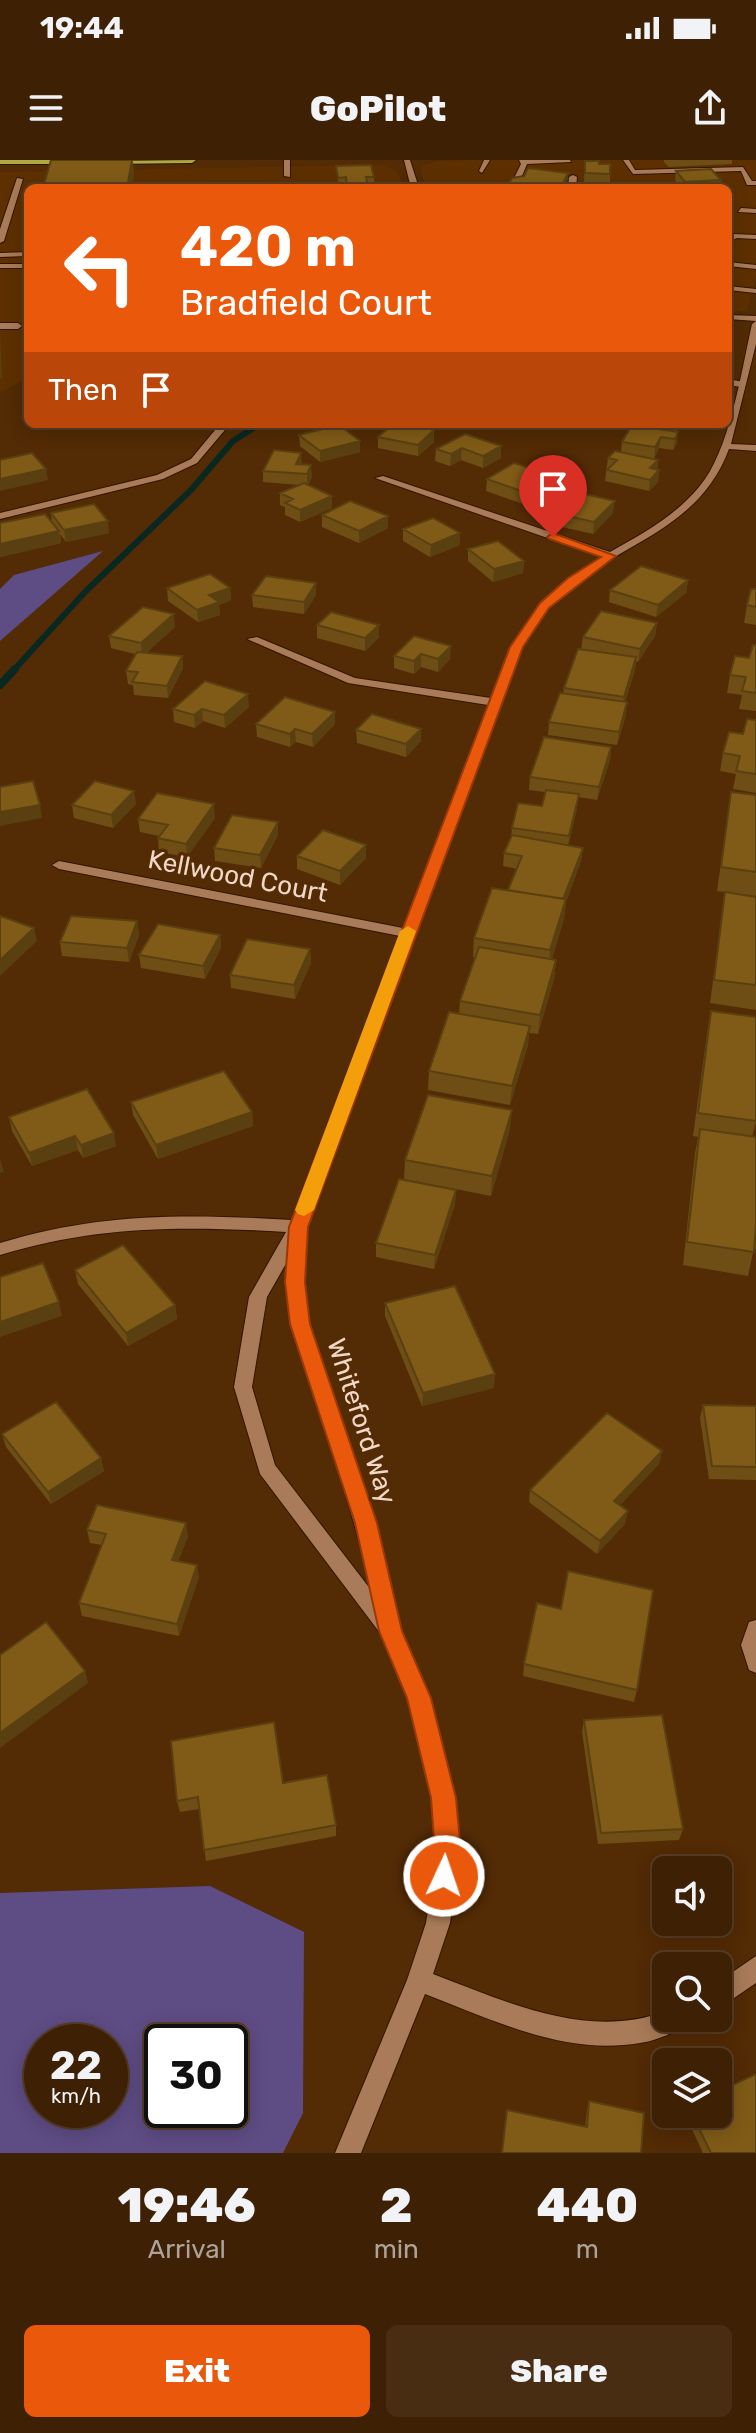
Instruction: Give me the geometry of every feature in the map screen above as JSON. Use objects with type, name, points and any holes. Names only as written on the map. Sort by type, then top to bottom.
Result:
[{"type":"main road","points":[[104,161],[192,160]]},
{"type":"main road","points":[[0,161],[89,161]]},
{"type":"street","points":[[287,160],[288,176]]},
{"type":"street","points":[[407,160],[414,184]]},
{"type":"street","points":[[482,171],[487,160]]},
{"type":"street","points":[[512,184],[523,161],[567,160]]},
{"type":"street","points":[[626,160],[634,176],[701,168],[743,169]]},
{"type":"street","points":[[654,160],[660,171]]},
{"type":"street","points":[[737,160],[750,183],[756,183]]},
{"type":"street","points":[[572,184],[573,177]]},
{"type":"street","points":[[0,241],[19,179]]},
{"type":"street","points":[[741,210],[756,211]]},
{"type":"street","points":[[732,238],[756,237]]},
{"type":"street","points":[[0,255],[24,254]]},
{"type":"street","points":[[732,264],[756,267]]},
{"type":"street","points":[[0,266],[24,266]]},
{"type":"street","points":[[732,288],[756,291]]},
{"type":"street","points":[[732,318],[756,322]]},
{"type":"street","name":"Whiteford Way","points":[[735,383],[753,354],[756,322]]},
{"type":"street","points":[[0,326],[18,326]]},
{"type":"street","points":[[0,516],[160,477],[194,461],[222,428]]},
{"type":"street","name":"Whiteford Way","points":[[391,1631],[267,1468],[243,1387],[258,1297],[298,1227],[516,647],[544,605],[573,581],[667,521],[693,500],[717,468],[727,428]]},
{"type":"street","points":[[724,446],[756,448]]},
{"type":"street","points":[[380,478],[610,556]]},
{"type":"street","points":[[253,639],[352,681],[494,702]]},
{"type":"street","name":"Kellwood Court","points":[[59,865],[407,933]]},
{"type":"street","points":[[0,1249],[74,1229],[150,1220],[182,1219],[298,1227]]},
{"type":"street","name":"Whiteford Way","points":[[298,1227],[295,1282],[300,1324],[366,1523],[391,1631],[419,1698],[444,1798],[448,1853],[438,1923],[419,1980],[348,2153]]},
{"type":"street","points":[[756,1629],[751,1645],[756,1663]]},
{"type":"street","points":[[732,1986],[756,1968]]},
{"type":"street","points":[[419,1980],[529,2022],[587,2033],[642,2031],[652,2027]]},
{"type":"shaded area","points":[[756,160],[756,278],[747,311],[732,312],[732,184],[425,184],[420,171],[423,166],[438,161]]},
{"type":"shaded area","points":[[381,165],[397,171],[402,184],[24,184],[24,379],[0,393],[0,172]]},
{"type":"shaded area","points":[[103,551],[0,641],[0,589],[14,575]]},
{"type":"shaded area","points":[[210,1886],[304,1932],[303,2113],[283,2153],[0,2153],[0,1893]]},
{"type":"building","points":[[51,160],[132,160],[128,184],[44,184]]},
{"type":"building","points":[[585,161],[610,164],[610,174],[585,173]]},
{"type":"building","points":[[371,165],[374,177],[366,177],[367,184],[347,184],[346,177],[338,178],[336,166]]},
{"type":"building","points":[[528,168],[568,173],[563,184],[509,183],[512,178],[524,176]]},
{"type":"building","points":[[711,169],[721,180],[685,182],[676,171]]},
{"type":"building","points":[[327,428],[343,428],[360,441],[320,451],[299,435]]},
{"type":"building","points":[[388,428],[434,430],[418,445],[378,437]]},
{"type":"building","points":[[630,428],[678,432],[675,439],[661,437],[655,447],[622,442]]},
{"type":"building","points":[[465,434],[501,446],[483,456],[462,448],[451,454],[436,449]]},
{"type":"building","points":[[274,450],[301,453],[296,464],[311,465],[307,474],[263,471]]},
{"type":"building","points":[[615,451],[658,460],[650,468],[659,470],[650,480],[607,470],[617,460],[608,458]]},
{"type":"building","points":[[32,453],[46,469],[0,479],[0,460]]},
{"type":"building","points":[[514,463],[551,475],[524,492],[487,479]]},
{"type":"building","points":[[304,483],[332,496],[300,510],[285,503],[293,499],[280,493]]},
{"type":"building","points":[[576,492],[615,501],[594,522],[554,513]]},
{"type":"building","points":[[350,501],[388,516],[359,531],[322,515]]},
{"type":"building","points":[[94,504],[108,521],[64,530],[51,513]]},
{"type":"building","points":[[45,514],[59,531],[0,544],[0,523]]},
{"type":"building","points":[[433,518],[460,533],[431,545],[403,529]]},
{"type":"building","points":[[498,541],[524,561],[494,569],[468,549]]},
{"type":"building","points":[[641,566],[688,580],[658,605],[610,590]]},
{"type":"building","points":[[210,574],[230,588],[209,595],[219,602],[197,610],[167,588]]},
{"type":"building","points":[[266,576],[316,583],[304,602],[252,595]]},
{"type":"building","points":[[751,589],[756,589],[756,607],[747,605]]},
{"type":"building","points":[[143,607],[174,614],[141,643],[109,636]]},
{"type":"building","points":[[601,611],[657,623],[640,649],[583,637]]},
{"type":"building","points":[[331,612],[379,625],[365,638],[317,625]]},
{"type":"building","points":[[414,636],[451,646],[438,659],[421,654],[414,661],[394,656]]},
{"type":"building","points":[[753,645],[756,645],[756,693],[742,691],[746,677],[730,675],[735,656],[749,658]]},
{"type":"building","points":[[578,649],[636,657],[624,697],[564,688]]},
{"type":"building","points":[[137,652],[182,656],[167,686],[132,682],[138,672],[126,671]]},
{"type":"building","points":[[205,681],[248,694],[224,715],[202,709],[194,715],[173,709]]},
{"type":"building","points":[[560,693],[627,702],[619,732],[549,722]]},
{"type":"building","points":[[285,697],[335,712],[312,734],[295,729],[290,734],[256,724]]},
{"type":"building","points":[[372,714],[421,729],[406,744],[356,730]]},
{"type":"building","points":[[747,719],[756,720],[756,774],[736,771],[740,756],[723,753],[729,732],[743,734]]},
{"type":"building","points":[[544,737],[611,747],[599,787],[530,777]]},
{"type":"building","points":[[33,781],[40,805],[0,812],[0,787]]},
{"type":"building","points":[[95,781],[134,791],[111,815],[72,805]]},
{"type":"building","points":[[546,790],[579,794],[569,836],[512,828],[518,803],[542,806]]},
{"type":"building","points":[[731,792],[756,795],[756,872],[721,867]]},
{"type":"building","points":[[157,793],[214,804],[186,844],[158,838],[168,825],[138,819]]},
{"type":"building","points":[[232,815],[278,822],[260,855],[214,848]]},
{"type":"building","points":[[323,830],[366,845],[340,871],[297,856]]},
{"type":"building","points":[[512,835],[583,848],[563,899],[508,890],[522,856],[504,853]]},
{"type":"building","points":[[492,888],[566,899],[550,950],[474,938]]},
{"type":"building","points":[[725,892],[756,897],[756,985],[714,980]]},
{"type":"building","points":[[0,916],[34,928],[0,960]]},
{"type":"building","points":[[71,916],[137,921],[127,948],[60,942]]},
{"type":"building","points":[[158,924],[220,935],[203,966],[139,955]]},
{"type":"building","points":[[247,939],[310,949],[294,985],[230,975]]},
{"type":"building","points":[[479,947],[556,960],[540,1015],[460,1001]]},
{"type":"building","points":[[711,1011],[756,1017],[756,1121],[698,1113]]},
{"type":"building","points":[[449,1012],[530,1026],[512,1086],[429,1071]]},
{"type":"building","points":[[224,1071],[252,1112],[156,1145],[131,1102]]},
{"type":"building","points":[[87,1089],[114,1133],[81,1145],[75,1136],[29,1153],[9,1117]]},
{"type":"building","points":[[428,1095],[512,1110],[492,1176],[405,1160]]},
{"type":"building","points":[[700,1129],[756,1137],[754,1252],[687,1242]]},
{"type":"building","points":[[399,1179],[456,1190],[435,1255],[376,1243]]},
{"type":"building","points":[[123,1245],[175,1305],[126,1333],[75,1270]]},
{"type":"building","points":[[43,1263],[59,1302],[0,1322],[0,1277]]},
{"type":"building","points":[[455,1286],[495,1374],[423,1393],[385,1303]]},
{"type":"building","points":[[56,1402],[101,1458],[48,1492],[2,1434]]},
{"type":"building","points":[[703,1405],[756,1406],[756,1467],[712,1466]]},
{"type":"building","points":[[607,1413],[662,1451],[614,1501],[628,1511],[600,1541],[530,1490]]},
{"type":"building","points":[[97,1505],[186,1523],[172,1560],[197,1565],[177,1624],[79,1603],[106,1534],[87,1530]]},
{"type":"building","points":[[568,1571],[653,1590],[637,1690],[524,1664],[537,1603],[561,1609]]},
{"type":"building","points":[[46,1622],[85,1671],[0,1733],[0,1655]]},
{"type":"building","points":[[662,1715],[683,1829],[601,1833],[584,1720]]},
{"type":"building","points":[[274,1722],[283,1783],[327,1775],[336,1825],[204,1850],[198,1797],[177,1801],[171,1741]]},
{"type":"building","points":[[756,2074],[756,2153],[711,2153],[699,2128],[732,2128],[732,2085]]},
{"type":"building","points":[[589,2101],[644,2113],[641,2153],[502,2153],[507,2110],[587,2127]]},
{"type":"waterway","points":[[13,671],[85,592],[191,490],[233,441],[254,428]]},
{"type":"waterway","points":[[0,685],[15,669]]},
{"type":"slow traffic","points":[[304,1210],[408,931]]},
{"type":"route","points":[[444,1876],[448,1853],[444,1798],[419,1698],[391,1631],[366,1523],[300,1324],[295,1282],[298,1227],[516,647],[544,605],[610,556],[553,537]]}]
